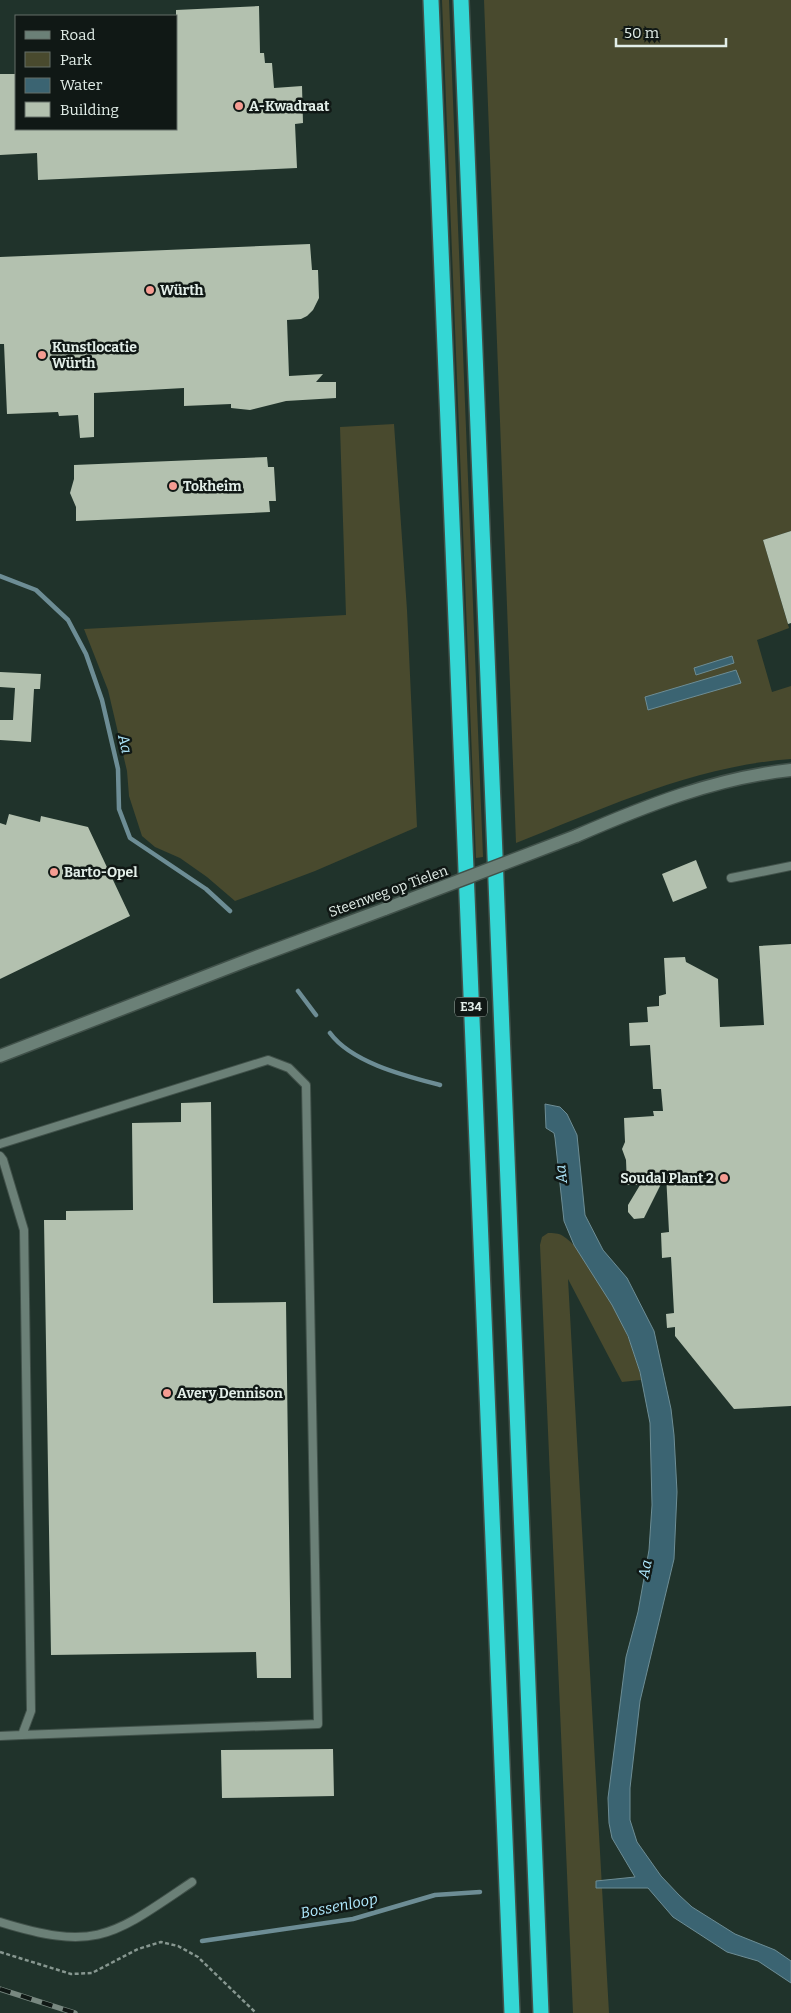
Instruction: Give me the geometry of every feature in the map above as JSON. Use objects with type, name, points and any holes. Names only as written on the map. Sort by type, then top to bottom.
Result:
[{"type":"highway","name":"E34","points":[[431,0],[512,2013]]},
{"type":"highway","name":"E34","points":[[461,0],[541,2013]]},
{"type":"street","name":"Steenweg op Tielen","points":[[0,1056],[267,952],[385,910],[576,836],[643,807],[722,782],[791,770]]},
{"type":"lane","points":[[731,878],[791,866]]},
{"type":"lane","points":[[0,1144],[268,1060],[289,1068],[306,1085],[318,1724],[0,1736]]},
{"type":"lane","points":[[0,1156],[3,1160],[24,1230],[31,1712],[22,1735]]},
{"type":"lane","points":[[0,1922],[55,1936],[83,1938],[96,1936],[115,1931],[130,1924],[192,1882]]},
{"type":"path","points":[[0,1952],[71,1974],[92,1972],[138,1949],[161,1942],[178,1946],[198,1957],[256,2013]]},
{"type":"green space","points":[[442,0],[449,0],[483,857],[476,858]]},
{"type":"green space","points":[[484,0],[791,0],[791,531],[763,540],[789,628],[757,640],[772,692],[791,686],[791,759],[755,763],[685,779],[650,790],[516,843]]},
{"type":"green space","points":[[394,424],[407,610],[417,827],[315,871],[235,901],[207,877],[180,858],[155,847],[142,836],[129,796],[127,771],[108,690],[84,629],[346,615],[340,427]]},
{"type":"green space","points":[[548,1233],[561,1235],[587,1261],[622,1324],[638,1365],[641,1380],[622,1382],[568,1279],[609,2013],[573,2013],[540,1245],[542,1237]]},
{"type":"water","points":[[732,656],[734,663],[696,675],[694,668]]},
{"type":"water","points":[[736,670],[741,683],[648,710],[645,697]]},
{"type":"water","points":[[545,1104],[560,1107],[567,1114],[577,1135],[585,1215],[603,1250],[627,1278],[654,1331],[671,1409],[677,1492],[674,1559],[640,1701],[630,1788],[630,1820],[637,1842],[661,1876],[679,1895],[692,1907],[735,1934],[775,1950],[791,1961],[791,1983],[758,1961],[727,1952],[673,1917],[648,1888],[596,1888],[596,1881],[635,1877],[612,1838],[608,1798],[626,1657],[638,1612],[649,1550],[652,1505],[650,1423],[640,1372],[628,1336],[612,1305],[574,1245],[564,1221],[555,1138],[554,1133],[546,1128]]},
{"type":"building","name":"A-Kwadraat","points":[[259,6],[260,53],[264,53],[265,63],[272,63],[274,88],[302,86],[303,123],[295,124],[297,168],[38,180],[37,153],[0,155],[0,74],[15,74],[15,130],[178,130],[178,15],[176,15],[176,10]]},
{"type":"building","points":[[310,244],[312,270],[318,270],[319,298],[313,310],[307,316],[301,319],[287,320],[289,376],[323,374],[316,382],[336,382],[336,398],[286,401],[250,410],[231,408],[231,404],[184,406],[184,388],[94,393],[94,437],[80,438],[78,415],[59,416],[58,412],[7,414],[4,344],[0,344],[0,257]]},
{"type":"building","name":"Tokheim","points":[[267,457],[268,467],[274,467],[276,501],[269,501],[270,512],[76,521],[76,507],[70,493],[74,479],[74,465]]},
{"type":"building","points":[[791,531],[791,623],[788,624],[763,540]]},
{"type":"building","points":[[0,672],[41,674],[40,689],[34,689],[31,742],[0,740],[0,720],[13,720],[15,688],[0,687]]},
{"type":"building","name":"Barto-Opel","points":[[9,814],[40,822],[41,816],[88,827],[130,916],[0,979],[0,823],[6,825]]},
{"type":"building","points":[[696,860],[707,888],[673,902],[662,874]]},
{"type":"building","name":"Soudal Plant 2","points":[[791,944],[791,1406],[734,1409],[675,1336],[675,1327],[667,1328],[666,1314],[674,1313],[671,1257],[662,1258],[661,1233],[669,1232],[666,1174],[644,1218],[634,1219],[628,1212],[628,1205],[640,1185],[627,1185],[626,1160],[622,1149],[625,1142],[624,1118],[654,1116],[653,1111],[663,1111],[661,1089],[653,1089],[650,1045],[630,1046],[629,1023],[648,1022],[647,1007],[659,1006],[659,996],[666,994],[664,958],[685,957],[686,962],[718,979],[720,1027],[764,1025],[759,946]]},
{"type":"building","name":"Avery Dennison","points":[[211,1102],[213,1303],[286,1302],[291,1678],[257,1678],[256,1652],[51,1655],[44,1220],[66,1220],[66,1211],[133,1210],[132,1123],[181,1122],[181,1103]]},
{"type":"building","points":[[333,1749],[334,1796],[222,1798],[221,1750]]},
{"type":"waterway","name":"Aa","points":[[0,576],[36,590],[68,620],[86,654],[102,700],[118,769],[119,809],[130,838],[206,889],[230,911]]},
{"type":"waterway","name":"Aa","points":[[298,991],[316,1015]]},
{"type":"waterway","name":"Aa","points":[[330,1033],[352,1053],[366,1060],[396,1073],[440,1085]]},
{"type":"waterway","name":"Bossenloop","points":[[202,1941],[353,1919],[435,1895],[480,1892]]},
{"type":"railway","points":[[0,1989],[75,2013]]},
{"type":"place","name":"A-Kwadraat","points":[[239,106]]},
{"type":"place","name":"Würth","points":[[150,290]]},
{"type":"place","name":"Kunstlocatie Würth","points":[[42,355]]},
{"type":"place","name":"Tokheim","points":[[173,486]]},
{"type":"place","name":"Barto-Opel","points":[[54,872]]},
{"type":"place","name":"Soudal Plant 2","points":[[724,1178]]},
{"type":"place","name":"Avery Dennison","points":[[167,1393]]}]
